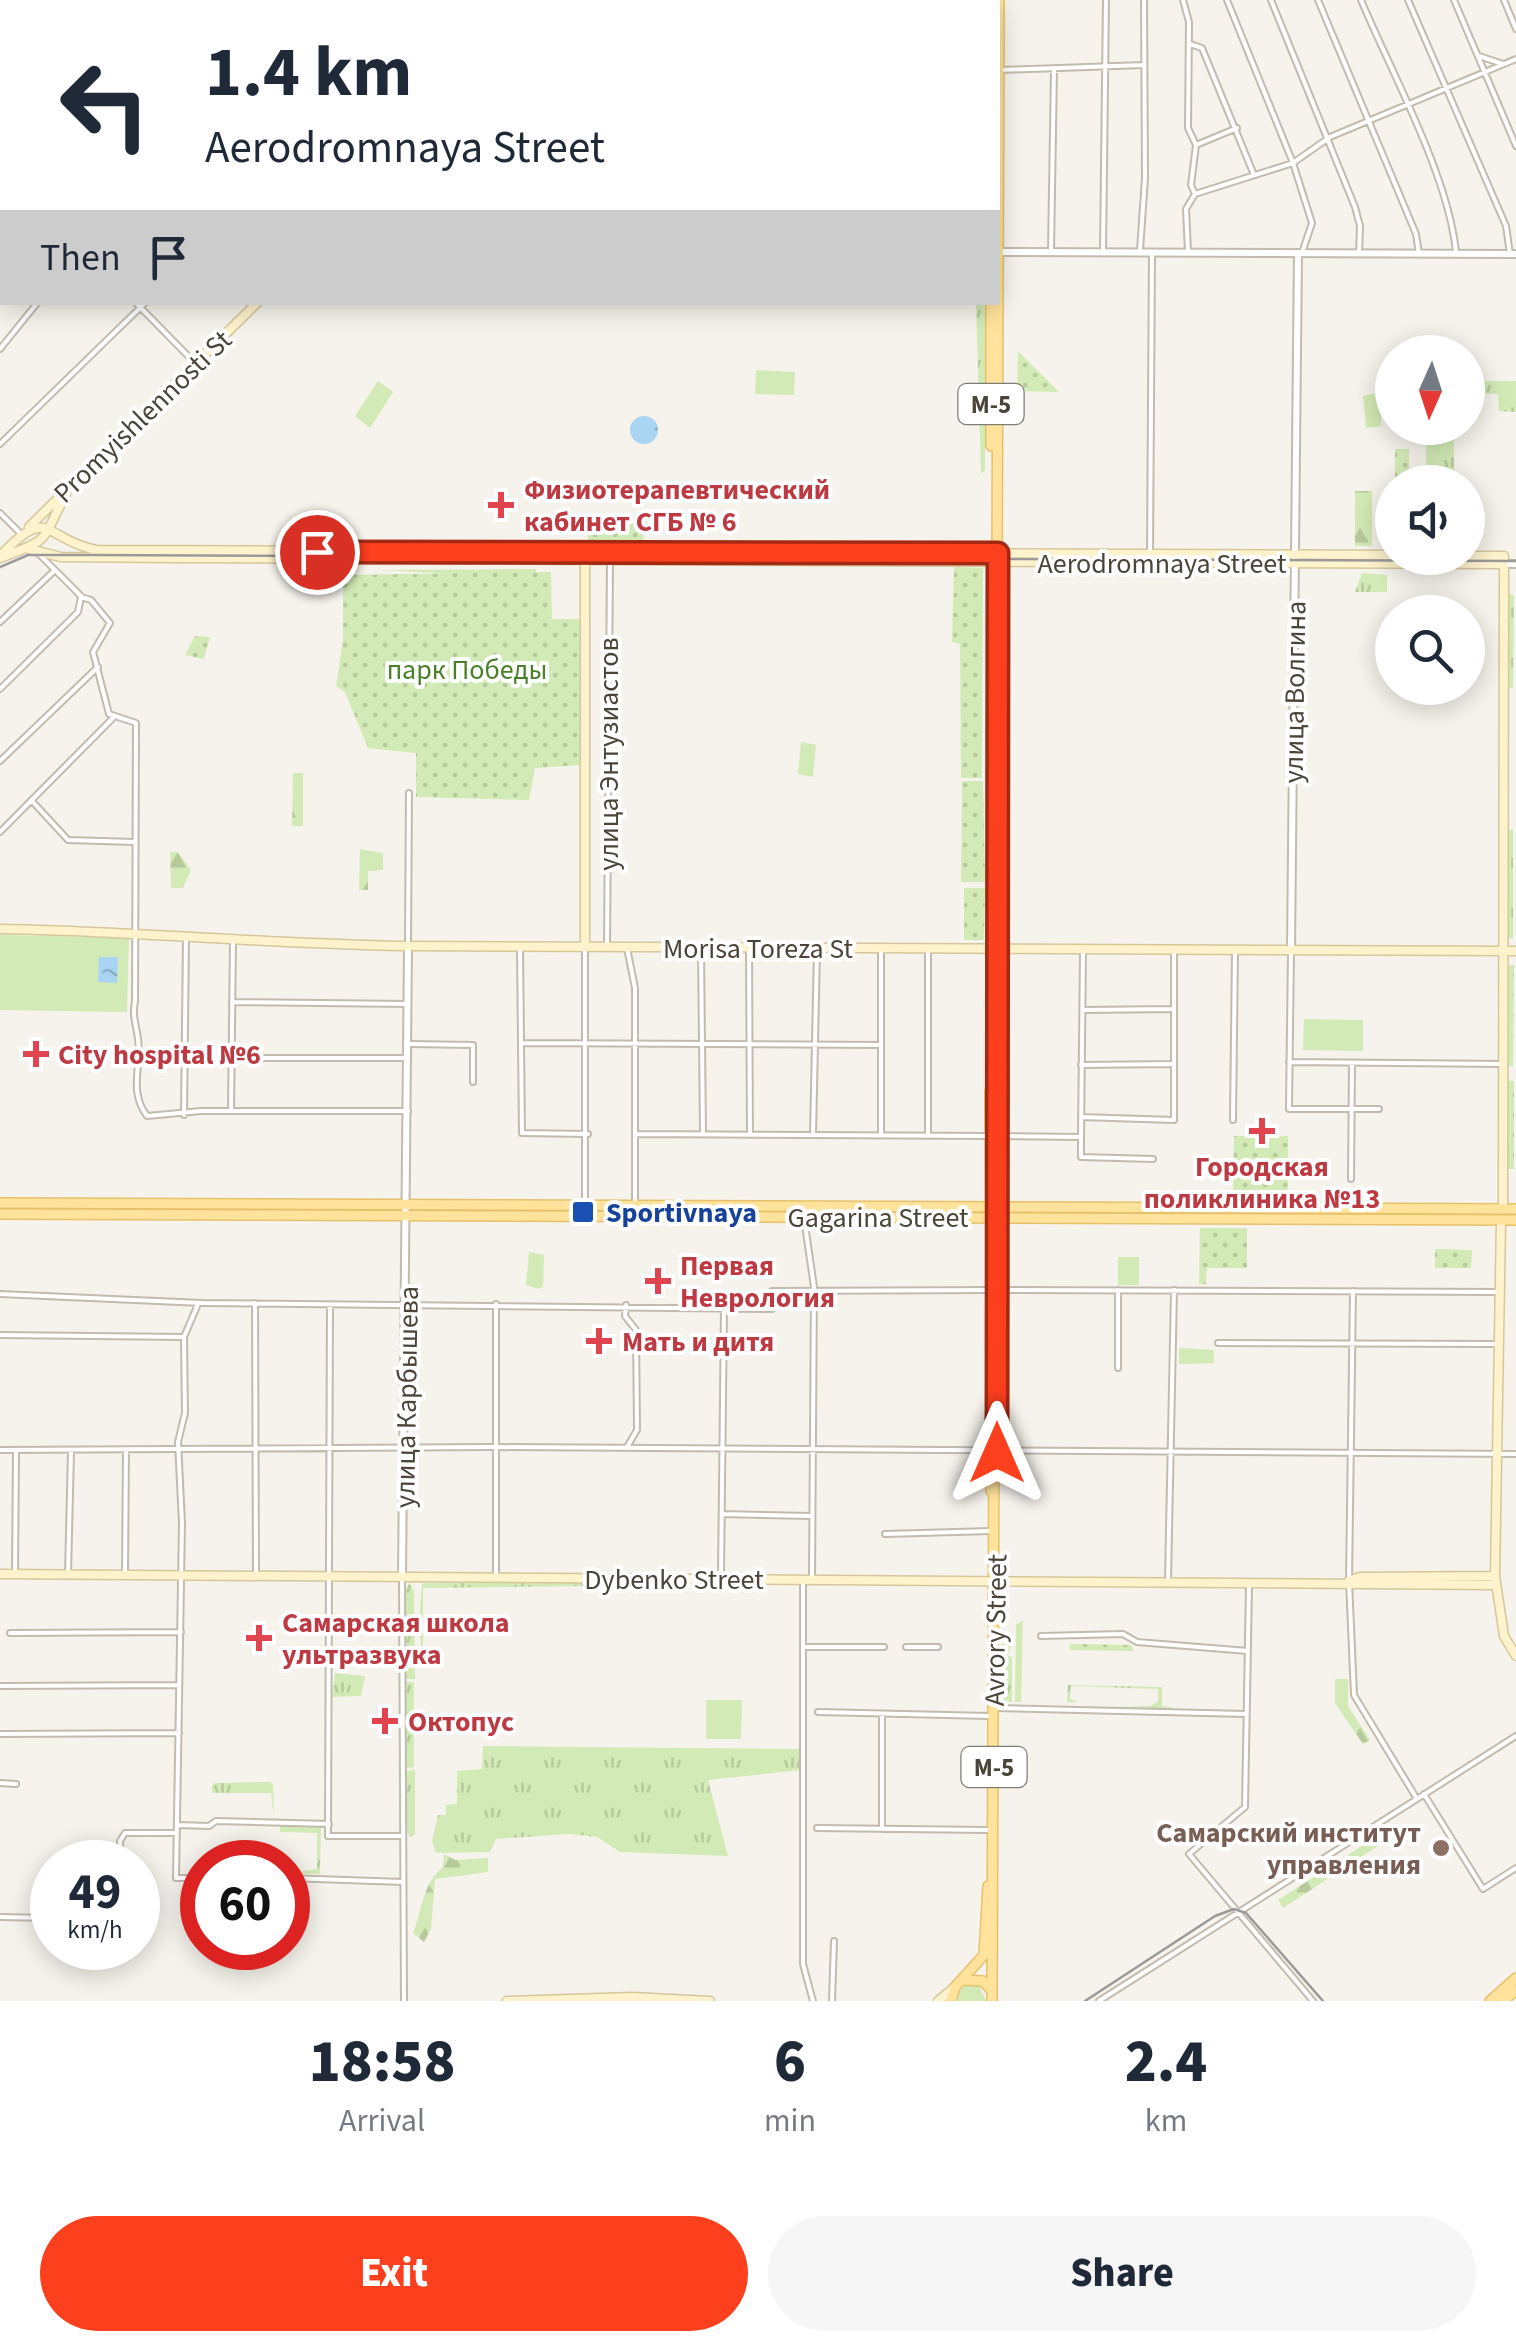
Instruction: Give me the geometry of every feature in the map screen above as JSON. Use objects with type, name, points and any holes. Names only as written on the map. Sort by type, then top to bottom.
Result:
[{"type":"main road","name":"Promyishlennosti St","points":[[0,557],[255,305]]},
{"type":"main road","name":"Avrory Street","points":[[991,305],[995,557]]},
{"type":"main road","name":"Avrory Street","points":[[993,1580],[998,1290],[992,949],[997,305]]},
{"type":"main road","points":[[42,541],[42,530],[24,532],[18,545],[31,550],[42,541],[51,530],[70,486]]},
{"type":"main road","name":"Aerodromnaya Street","points":[[24,532],[51,530],[80,545],[104,550],[1504,560]]},
{"type":"main road","name":"Aerodromnaya Street","points":[[31,550],[92,558],[995,557]]},
{"type":"main road","name":"Promyishlennosti St","points":[[0,557],[31,550]]},
{"type":"main road","name":"Aerodromnaya Street","points":[[1295,559],[1375,556]]},
{"type":"main road","name":"Aerodromnaya Street","points":[[1485,558],[1504,560]]},
{"type":"main road","name":"улица Энтузиастов","points":[[585,560],[585,947]]},
{"type":"main road","points":[[1504,560],[1504,1075],[1495,1581],[1504,1636],[1516,1656]]},
{"type":"main road","points":[[1504,596],[1508,591],[1516,594]]},
{"type":"main road","name":"Morisa Toreza St","points":[[0,929],[135,932],[232,943],[408,946],[1516,951]]},
{"type":"main road","points":[[1504,1075],[1516,1074]]},
{"type":"main road","name":"Gagarina Street","points":[[0,1204],[387,1210]]},
{"type":"main road","name":"Gagarina Street","points":[[407,1210],[586,1206],[804,1218],[994,1212]]},
{"type":"main road","name":"Gagarina Street","points":[[1502,1214],[1516,1208]]},
{"type":"main road","name":"Gagarina Street","points":[[0,1214],[407,1210],[1502,1214],[1516,1220]]},
{"type":"main road","name":"Avrory Street","points":[[992,1997],[994,1453]]},
{"type":"main road","name":"Dybenko Street","points":[[0,1574],[496,1578],[720,1574],[807,1579],[1495,1581]]},
{"type":"main road","name":"Avrory Street","points":[[959,1983],[982,1960],[986,1947],[992,1712]]},
{"type":"main road","points":[[938,2001],[959,1983],[982,1981],[992,1997]]},
{"type":"main road","name":"М-5","points":[[951,2001],[959,1983]]},
{"type":"main road","points":[[1493,2001],[1516,1984]]},
{"type":"main road","points":[[1504,2001],[1516,1984]]},
{"type":"main road","points":[[507,2001],[710,2001]]},
{"type":"street","points":[[1103,252],[1106,0]]},
{"type":"street","points":[[1140,252],[1145,178],[1144,0]]},
{"type":"street","points":[[1184,0],[1189,44],[1188,128],[1196,145],[1191,186],[1195,194]]},
{"type":"street","name":"улица Волгина","points":[[1227,0],[1293,163],[1312,223],[1300,253],[1291,950]]},
{"type":"street","points":[[1270,0],[1330,138],[1360,226],[1360,254]]},
{"type":"street","points":[[1318,0],[1416,234],[1419,254]]},
{"type":"street","points":[[1361,0],[1453,224],[1456,254]]},
{"type":"street","points":[[1000,252],[1513,254],[1506,226],[1408,0]]},
{"type":"street","points":[[1454,0],[1516,146]]},
{"type":"street","points":[[1504,0],[1516,29]]},
{"type":"street","points":[[1189,44],[1202,48],[1254,175]]},
{"type":"street","points":[[1477,54],[1508,63]]},
{"type":"street","points":[[1188,252],[1186,209],[1195,194],[1293,163],[1330,138],[1446,92],[1516,59]]},
{"type":"street","points":[[1000,70],[1144,66]]},
{"type":"street","points":[[1052,252],[1054,70]]},
{"type":"street","points":[[1196,145],[1236,128]]},
{"type":"street","points":[[1150,558],[1152,252]]},
{"type":"street","points":[[0,349],[36,305]]},
{"type":"street","points":[[138,305],[195,363]]},
{"type":"street","points":[[0,444],[144,305]]},
{"type":"street","points":[[0,513],[24,532]]},
{"type":"street","points":[[31,550],[91,600],[110,623],[93,652],[109,714],[136,722],[135,932],[130,1017],[138,1051],[134,1068],[138,1104],[147,1116],[231,1111],[408,1112]]},
{"type":"street","name":"Aerodromnaya Street","points":[[1504,560],[1516,556]]},
{"type":"street","name":"улица Энтузиастов","points":[[608,948],[610,560]]},
{"type":"street","name":"Aerodromnaya Street","points":[[1504,560],[1516,564]]},
{"type":"street","points":[[0,622],[54,571]]},
{"type":"street","points":[[0,689],[78,612],[82,596]]},
{"type":"street","points":[[0,761],[99,666]]},
{"type":"street","points":[[0,832],[114,717]]},
{"type":"street","name":"улица Карбышева","points":[[404,2001],[402,1577],[408,1304],[409,793]]},
{"type":"street","points":[[31,800],[68,840],[134,842]]},
{"type":"street","points":[[184,1116],[186,938]]},
{"type":"street","points":[[231,1111],[232,943]]},
{"type":"street","points":[[520,947],[522,1133],[588,1134]]},
{"type":"street","points":[[585,947],[586,1206]]},
{"type":"street","points":[[627,948],[635,980],[635,1211]]},
{"type":"street","points":[[701,948],[703,1134]]},
{"type":"street","points":[[749,948],[750,1135]]},
{"type":"street","points":[[813,1135],[816,948]]},
{"type":"street","points":[[880,1136],[881,948]]},
{"type":"street","points":[[928,948],[928,1136]]},
{"type":"street","points":[[1082,949],[1081,1157],[1154,1159]]},
{"type":"street","points":[[1080,1117],[1174,1120],[1174,950]]},
{"type":"street","points":[[1233,1120],[1235,950]]},
{"type":"street","points":[[1291,950],[1288,1109],[1379,1109]]},
{"type":"street","points":[[232,1002],[408,1004]]},
{"type":"street","points":[[1082,1010],[1173,1010]]},
{"type":"street","points":[[408,1044],[474,1045],[473,1082]]},
{"type":"street","points":[[522,1044],[881,1045]]},
{"type":"street","points":[[232,1058],[408,1058]]},
{"type":"street","points":[[1290,1062],[1504,1064]]},
{"type":"street","points":[[1351,1179],[1352,1063]]},
{"type":"street","points":[[1082,1064],[1172,1064]]},
{"type":"street","points":[[635,1134],[1080,1137]]},
{"type":"street","points":[[804,1218],[814,1288],[811,1516],[803,1647],[803,1964],[812,2001]]},
{"type":"street","points":[[0,1294],[198,1302],[772,1309],[772,1291],[814,1288],[1500,1292]]},
{"type":"street","points":[[1118,1290],[1118,1368]]},
{"type":"street","points":[[1168,1580],[1174,1290]]},
{"type":"street","points":[[1353,1291],[1349,1454],[1354,1694],[1417,1799]]},
{"type":"street","points":[[180,1878],[176,1878],[181,1632],[179,1450],[184,1413],[184,1337],[198,1302]]},
{"type":"street","points":[[255,1303],[256,1576]]},
{"type":"street","points":[[330,1303],[328,1836],[402,1836]]},
{"type":"street","points":[[496,1304],[496,1578]]},
{"type":"street","points":[[625,1449],[637,1430],[636,1330],[625,1316],[626,1305]]},
{"type":"street","points":[[720,1574],[724,1307]]},
{"type":"street","points":[[0,1335],[184,1337]]},
{"type":"street","points":[[1218,1343],[1499,1344]]},
{"type":"street","points":[[0,1450],[722,1448],[1516,1454]]},
{"type":"street","points":[[15,1574],[16,1450]]},
{"type":"street","points":[[68,1574],[72,1450]]},
{"type":"street","points":[[125,1575],[126,1451]]},
{"type":"street","points":[[722,1514],[811,1516]]},
{"type":"street","points":[[885,1534],[991,1531]]},
{"type":"street","points":[[1250,1581],[1245,1807],[1189,1854],[1312,2000]]},
{"type":"street","points":[[10,1633],[181,1632]]},
{"type":"street","points":[[1041,1636],[1123,1634],[1137,1642],[1248,1651]]},
{"type":"street","points":[[803,1647],[884,1647]]},
{"type":"street","points":[[906,1647],[938,1647]]},
{"type":"street","points":[[0,1686],[179,1685]]},
{"type":"street","points":[[818,1712],[1246,1714]]},
{"type":"street","points":[[882,1714],[882,1829]]},
{"type":"street","points":[[0,1734],[178,1734]]},
{"type":"street","points":[[1099,2001],[1516,1736]]},
{"type":"street","points":[[0,1783],[16,1784]]},
{"type":"street","points":[[1424,1794],[1483,1889],[1516,1868]]},
{"type":"street","points":[[177,1825],[210,1826],[216,1821],[329,1824]]},
{"type":"street","points":[[817,1828],[988,1830]]},
{"type":"street","points":[[120,1840],[124,1833],[177,1833]]},
{"type":"street","points":[[310,1879],[403,1882]]},
{"type":"street","points":[[0,1916],[30,1917]]},
{"type":"street","points":[[832,2001],[834,1941]]},
{"type":"green space","points":[[976,305],[985,305],[985,470],[981,474]]},
{"type":"green space","points":[[1018,351],[1059,392],[1017,391]]},
{"type":"green space","points":[[756,370],[795,372],[794,395],[755,394]]},
{"type":"green space","points":[[378,381],[393,392],[370,428],[355,416]]},
{"type":"green space","points":[[1485,381],[1516,381],[1516,412],[1499,411],[1498,394],[1485,394]]},
{"type":"green space","points":[[1375,393],[1375,427],[1366,428],[1363,396]]},
{"type":"green space","points":[[1426,445],[1454,445],[1454,465],[1426,465]]},
{"type":"green space","points":[[1395,449],[1409,449],[1409,465],[1395,465]]},
{"type":"green space","points":[[1355,491],[1372,491],[1372,546],[1355,546]]},
{"type":"green space","points":[[588,517],[651,519],[651,535],[644,535],[643,542],[588,541]]},
{"type":"green space","points":[[954,567],[983,568],[982,778],[961,778],[960,644],[952,642]]},
{"type":"green space","points":[[536,569],[536,578],[380,570]]},
{"type":"green space","name":"парк Победы","points":[[551,572],[552,619],[580,619],[581,765],[535,768],[529,800],[416,797],[416,753],[368,748],[345,692],[336,686],[343,640],[343,575]]},
{"type":"green space","points":[[1362,573],[1387,575],[1387,592],[1355,592]]},
{"type":"green space","points":[[1506,596],[1514,596],[1513,688],[1505,688]]},
{"type":"green space","points":[[195,636],[210,637],[204,659],[185,655]]},
{"type":"green space","points":[[801,742],[816,745],[813,777],[798,774]]},
{"type":"green space","points":[[293,773],[303,773],[303,826],[292,826]]},
{"type":"green space","points":[[962,781],[983,781],[985,882],[961,882]]},
{"type":"green space","points":[[1505,830],[1513,830],[1513,938],[1504,938]]},
{"type":"green space","points":[[360,849],[383,853],[383,870],[368,871],[368,890],[359,890]]},
{"type":"green space","points":[[170,852],[178,852],[191,870],[183,888],[171,888]]},
{"type":"green space","points":[[964,888],[985,888],[984,940],[964,940]]},
{"type":"green space","points":[[0,935],[129,938],[127,1012],[0,1010]]},
{"type":"green space","points":[[1504,965],[1514,965],[1513,1066],[1504,1066]]},
{"type":"green space","points":[[1304,1019],[1363,1020],[1363,1051],[1303,1050]]},
{"type":"green space","points":[[1505,1080],[1514,1081],[1514,1169],[1505,1169]]},
{"type":"green space","points":[[1234,1136],[1288,1136],[1288,1196],[1233,1196]]},
{"type":"green space","points":[[0,1207],[167,1208],[0,1211]]},
{"type":"green space","points":[[383,1208],[385,1210],[173,1211]]},
{"type":"green space","points":[[623,1209],[624,1211],[416,1211]]},
{"type":"green space","points":[[657,1210],[973,1210],[974,1212],[658,1213]]},
{"type":"green space","points":[[1488,1212],[1489,1214],[1013,1214]]},
{"type":"green space","points":[[1200,1228],[1247,1228],[1247,1268],[1207,1268],[1206,1284],[1199,1284]]},
{"type":"green space","points":[[1435,1249],[1472,1250],[1471,1268],[1435,1268]]},
{"type":"green space","points":[[529,1252],[544,1255],[543,1286],[539,1289],[526,1285]]},
{"type":"green space","points":[[1118,1257],[1139,1257],[1139,1285],[1118,1285]]},
{"type":"green space","points":[[1179,1348],[1214,1350],[1214,1363],[1179,1364]]},
{"type":"green space","points":[[409,1582],[414,1591],[415,1679],[406,1679],[405,1592]]},
{"type":"green space","points":[[422,1583],[594,1586],[423,1588],[423,1668],[419,1624]]},
{"type":"green space","points":[[1023,1620],[1021,1702],[1015,1702],[1016,1625]]},
{"type":"green space","points":[[1001,1644],[1012,1644],[1008,1656],[1012,1657],[1012,1702],[1000,1701]]},
{"type":"green space","points":[[1070,1644],[1131,1645],[1134,1651],[1070,1650]]},
{"type":"green space","points":[[335,1673],[365,1676],[361,1696],[332,1697]]},
{"type":"green space","points":[[1335,1679],[1348,1679],[1348,1706],[1370,1740],[1363,1744],[1335,1703]]},
{"type":"green space","points":[[405,1682],[414,1682],[414,1767],[405,1768]]},
{"type":"green space","points":[[1068,1685],[1162,1687],[1162,1706],[1172,1707],[1172,1713],[1167,1708],[1071,1708],[1151,1706],[1158,1701],[1158,1689],[1071,1686],[1070,1699],[1078,1702],[1067,1702]]},
{"type":"green space","points":[[706,1700],[742,1700],[741,1739],[706,1739]]},
{"type":"green space","points":[[483,1746],[800,1749],[800,1770],[708,1780],[728,1856],[620,1852],[597,1837],[569,1834],[496,1839],[490,1852],[436,1853],[432,1841],[438,1815],[446,1815],[446,1805],[457,1804],[457,1771],[482,1769]]},
{"type":"green space","points":[[415,1770],[415,1834],[411,1837],[406,1831],[406,1771]]},
{"type":"green space","points":[[270,1782],[274,1816],[271,1793],[213,1793],[211,1789],[214,1783]]},
{"type":"green space","points":[[280,1825],[321,1827],[320,1874],[310,1874],[310,1870],[317,1869],[317,1833],[280,1832]]},
{"type":"green space","points":[[1379,1835],[1384,1842],[1283,1908],[1278,1900]]},
{"type":"green space","points":[[444,1854],[455,1860],[488,1858],[488,1872],[435,1879],[431,1929],[424,1942],[413,1933],[427,1889],[443,1867]]},
{"type":"green space","points":[[978,1983],[986,2001],[955,2001],[964,1984]]},
{"type":"water","points":[[644,416],[654,420],[658,430],[654,440],[644,444],[634,440],[630,430],[634,420]]},
{"type":"water","points":[[99,957],[118,957],[117,983],[98,982]]},
{"type":"tram line","points":[[0,567],[28,555],[1516,561]]},
{"type":"tram line","points":[[1085,2001],[1215,1916],[1234,1909],[1246,1913],[1323,2001]]},
{"type":"place","name":"Физиотерапевтический кабинет СГБ № 6","points":[[501,505]]},
{"type":"place","name":"City hospital №6","points":[[36,1054]]},
{"type":"place","name":"Городская поликлиника №13","points":[[1262,1131]]},
{"type":"place","name":"Sportivnaya","points":[[583,1212]]},
{"type":"place","name":"Первая Неврология","points":[[658,1281]]},
{"type":"place","name":"Мать и дитя","points":[[599,1341]]},
{"type":"place","name":"Самарская школа ультразвука","points":[[259,1638]]},
{"type":"place","name":"Октопус","points":[[385,1721]]},
{"type":"place","name":"Самарский институт управления","points":[[1441,1848]]},
{"type":"route","points":[[317,552],[998,553],[994,940],[997,1453]]}]
